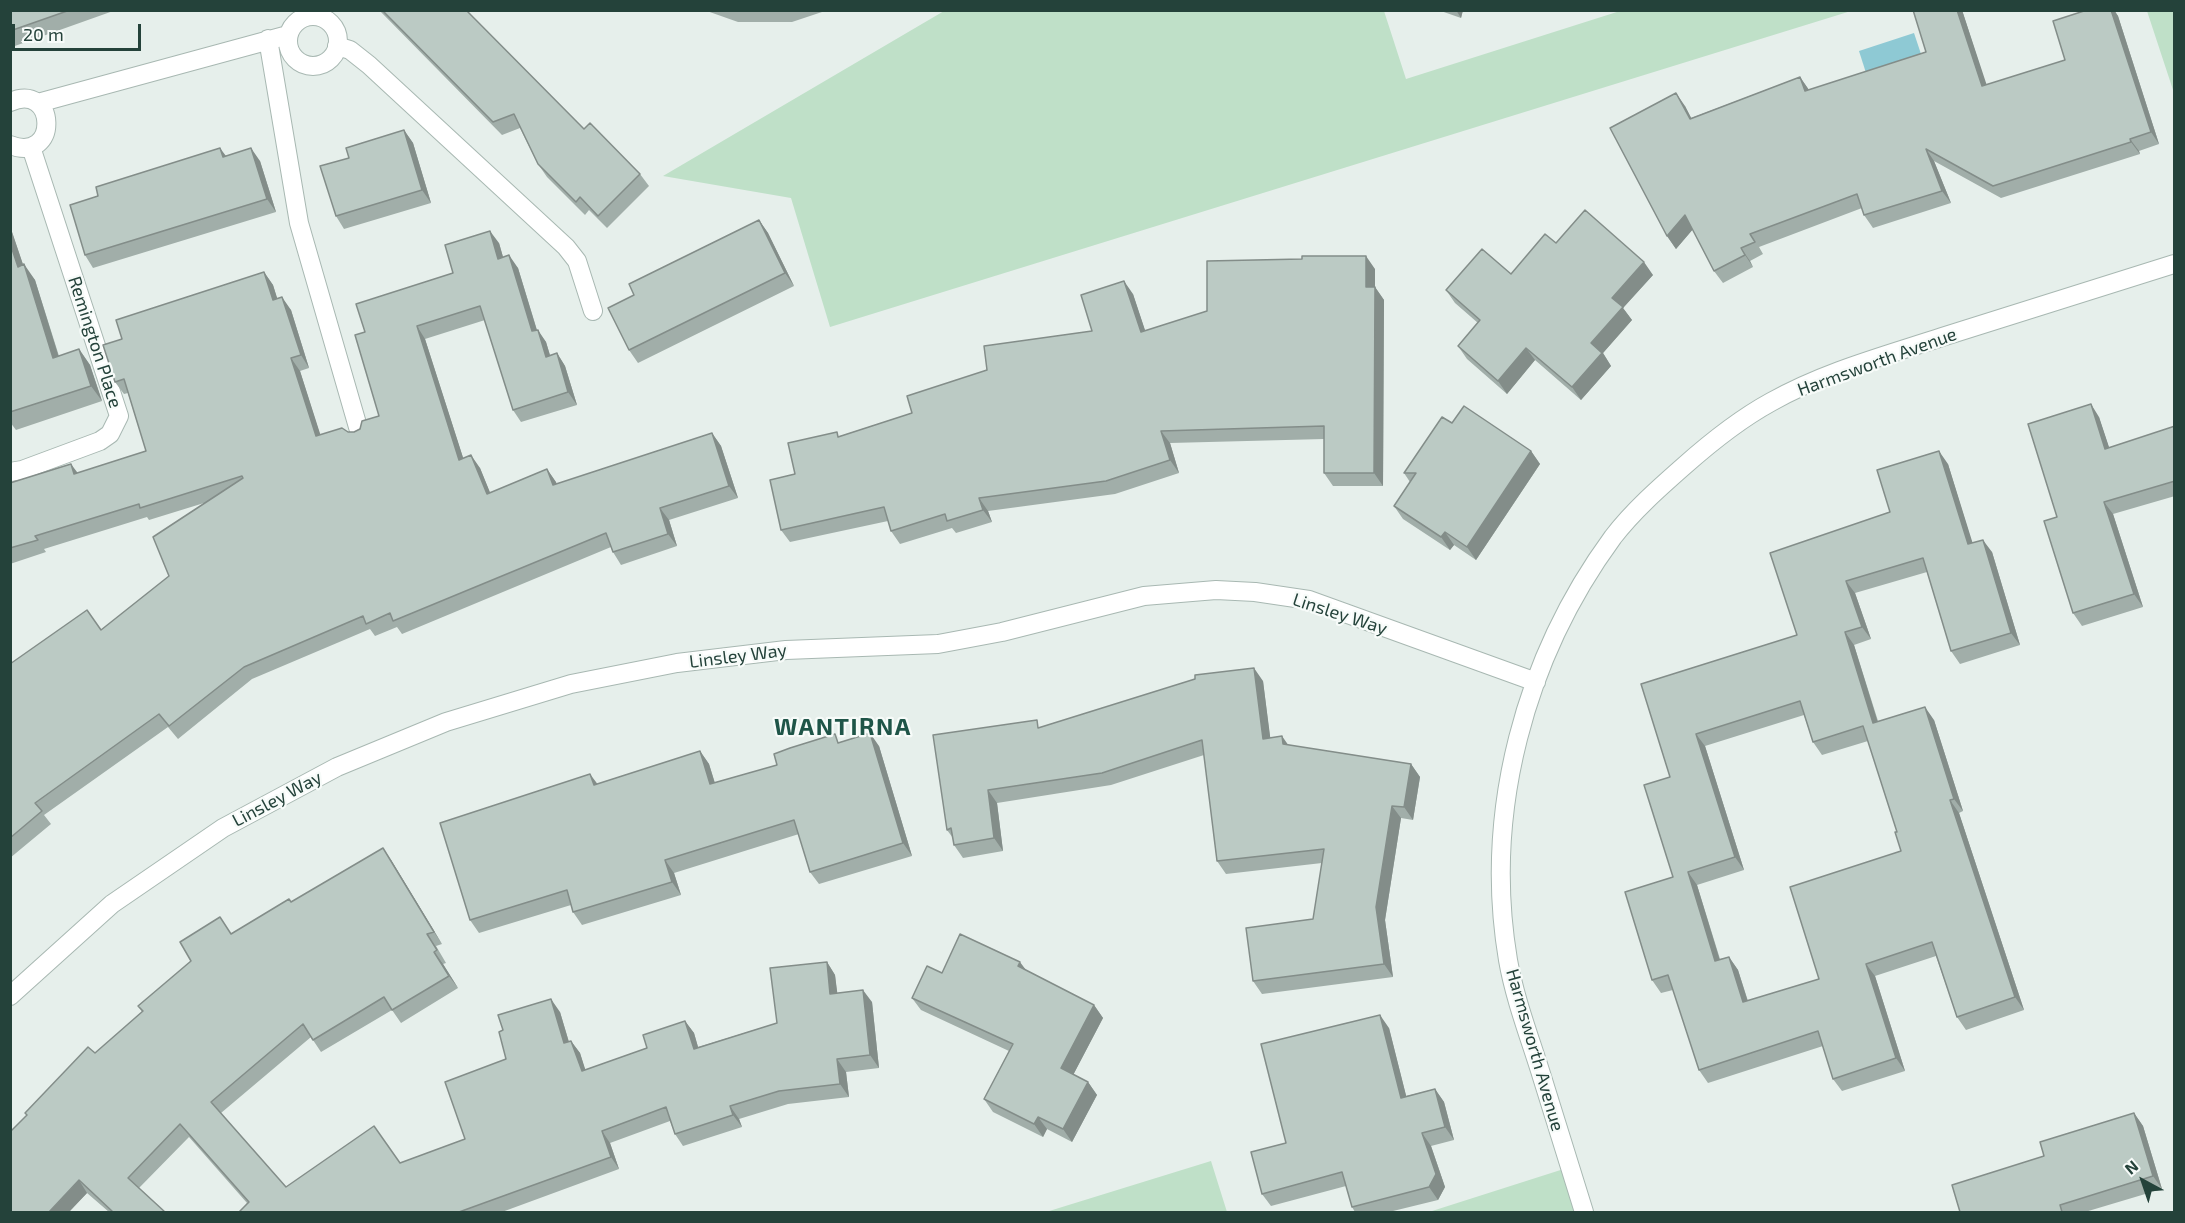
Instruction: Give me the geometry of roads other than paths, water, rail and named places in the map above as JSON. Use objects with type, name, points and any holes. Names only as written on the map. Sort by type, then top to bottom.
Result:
[{"type":"street","points":[[305,17],[322,17],[335,29],[337,46],[335,52],[325,62],[311,66],[298,61],[293,56],[287,42],[288,35],[291,27],[305,17]]},
{"type":"street","points":[[38,103],[288,35]]},
{"type":"street","points":[[268,39],[299,224],[360,434]]},
{"type":"street","points":[[337,46],[350,50],[369,65],[566,247],[577,261],[592,311]]},
{"type":"street","points":[[10,102],[23,98],[38,103],[44,109],[48,124],[41,140],[31,147],[18,148],[10,145]]},
{"type":"street","name":"Remington Place","points":[[10,472],[22,470],[100,441],[110,434],[119,416],[31,147]]},
{"type":"street","name":"Harmsworth Avenue","points":[[1584,1212],[1523,1019],[1508,960],[1501,850],[1506,797],[1516,745],[1542,660],[1566,610],[1614,535],[1653,493],[1732,426],[1771,401],[1814,381],[1864,363],[2175,264]]},
{"type":"street","name":"Linsley Way","points":[[10,996],[112,904],[223,828],[337,767],[446,722],[571,684],[677,663],[786,650],[938,644],[1002,632],[1144,596],[1216,590],[1255,592],[1310,600],[1536,682]]},
{"type":"water","points":[[1914,33],[1922,57],[1867,76],[1859,51]]},
{"type":"district","name":"WANTIRNA","points":[[843,727]]}]
